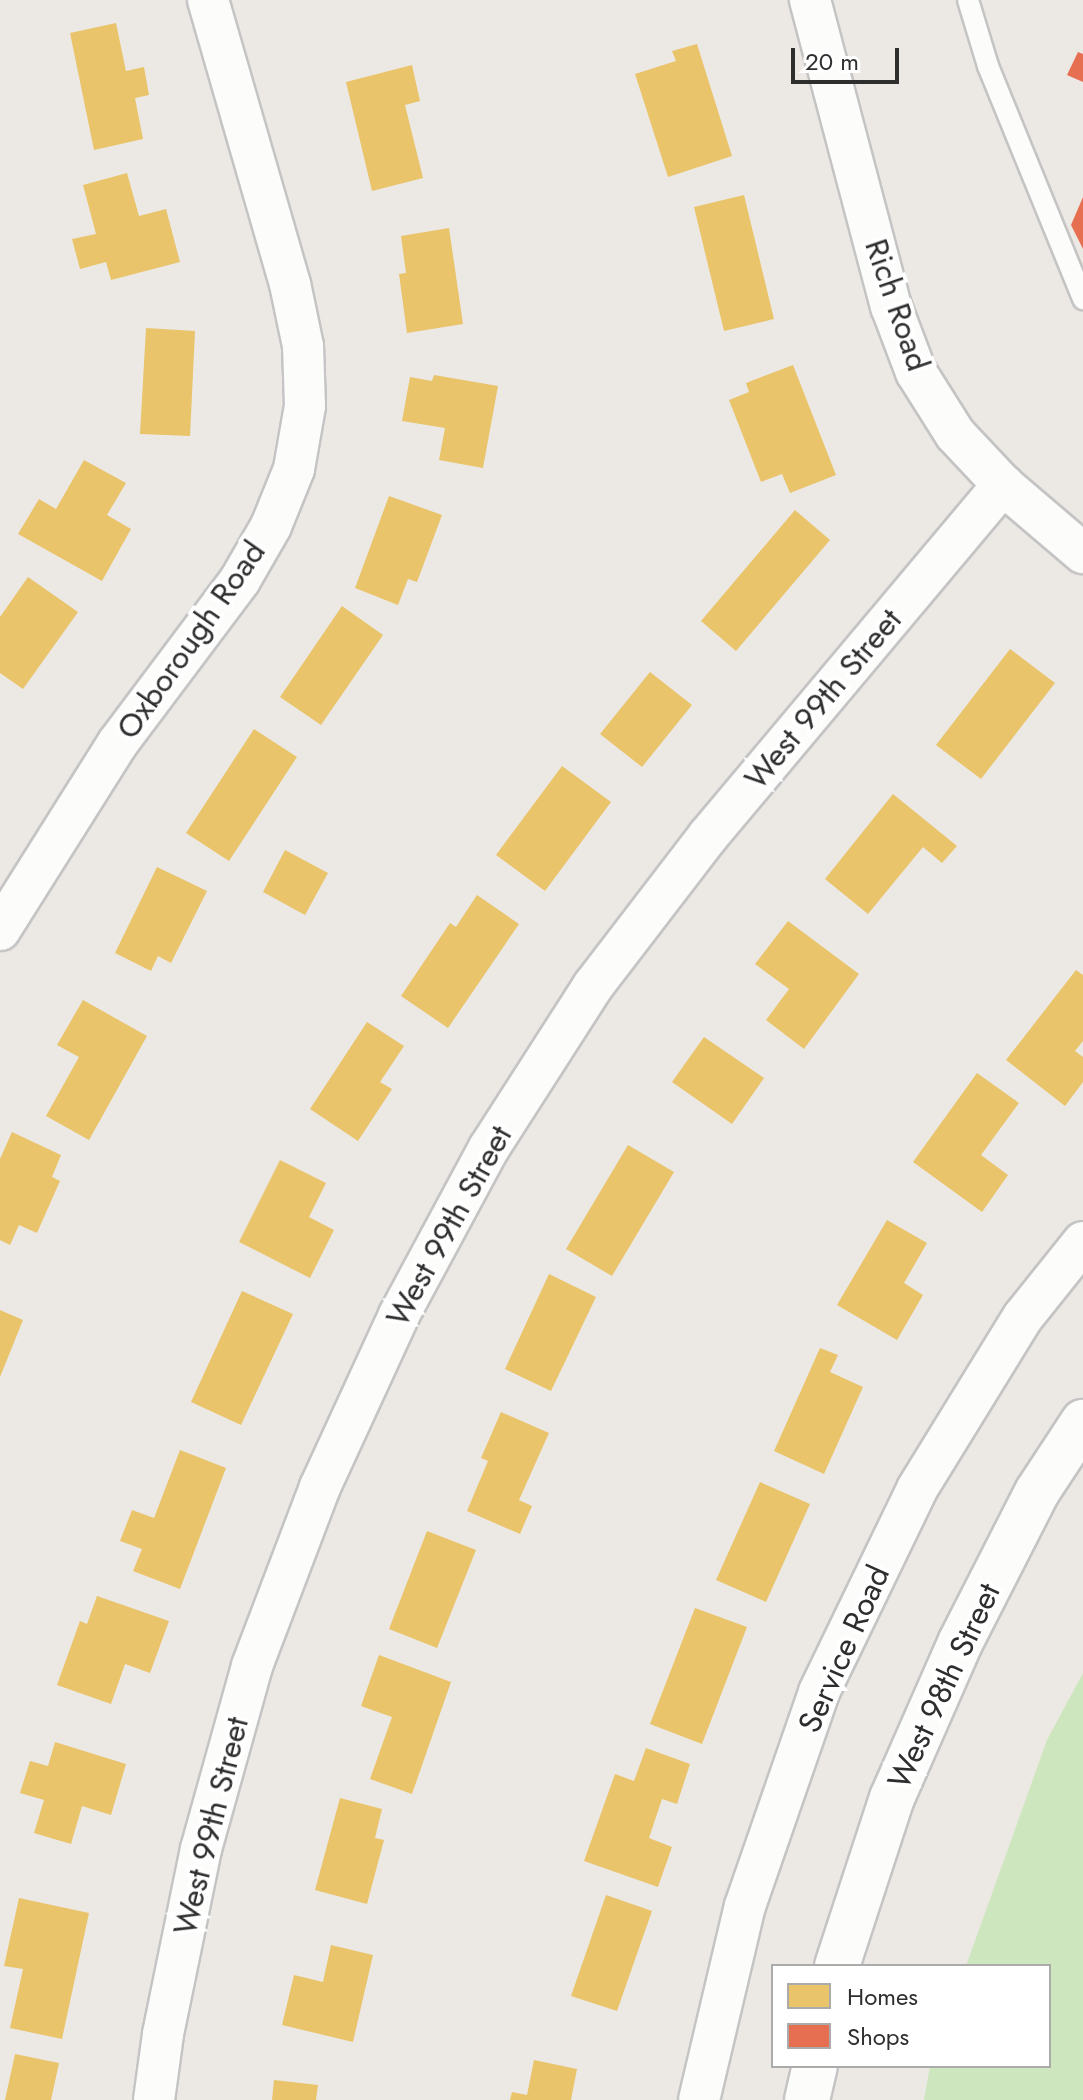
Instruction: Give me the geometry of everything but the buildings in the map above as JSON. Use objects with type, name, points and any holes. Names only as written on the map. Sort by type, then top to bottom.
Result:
[{"type":"street","name":"Oxborough Road","points":[[0,930],[117,744],[240,580],[271,526],[294,469],[305,406],[303,346],[290,284],[208,0]]},
{"type":"street","name":"Rich Road","points":[[810,0],[891,306],[916,372],[955,434],[1003,485],[1083,553]]},
{"type":"street","name":"West 99th Street","points":[[154,2100],[163,2034],[201,1849],[252,1666],[320,1487],[399,1315],[489,1148],[593,986],[708,836],[1003,485]]},
{"type":"street","name":"Service Road","points":[[699,2100],[745,1906],[819,1692],[917,1489],[1023,1317],[1083,1242]]},
{"type":"street","name":"West 98th Street","points":[[838,1964],[892,1798],[960,1643],[1037,1492],[1083,1422]]},
{"type":"street","points":[[807,2100],[815,2068]]},
{"type":"lane","points":[[968,0],[988,66],[1083,299]]},
{"type":"green space","points":[[1083,1673],[1083,2100],[924,2100],[930,2068],[1051,2068],[1051,1964],[967,1964],[1047,1740]]}]
